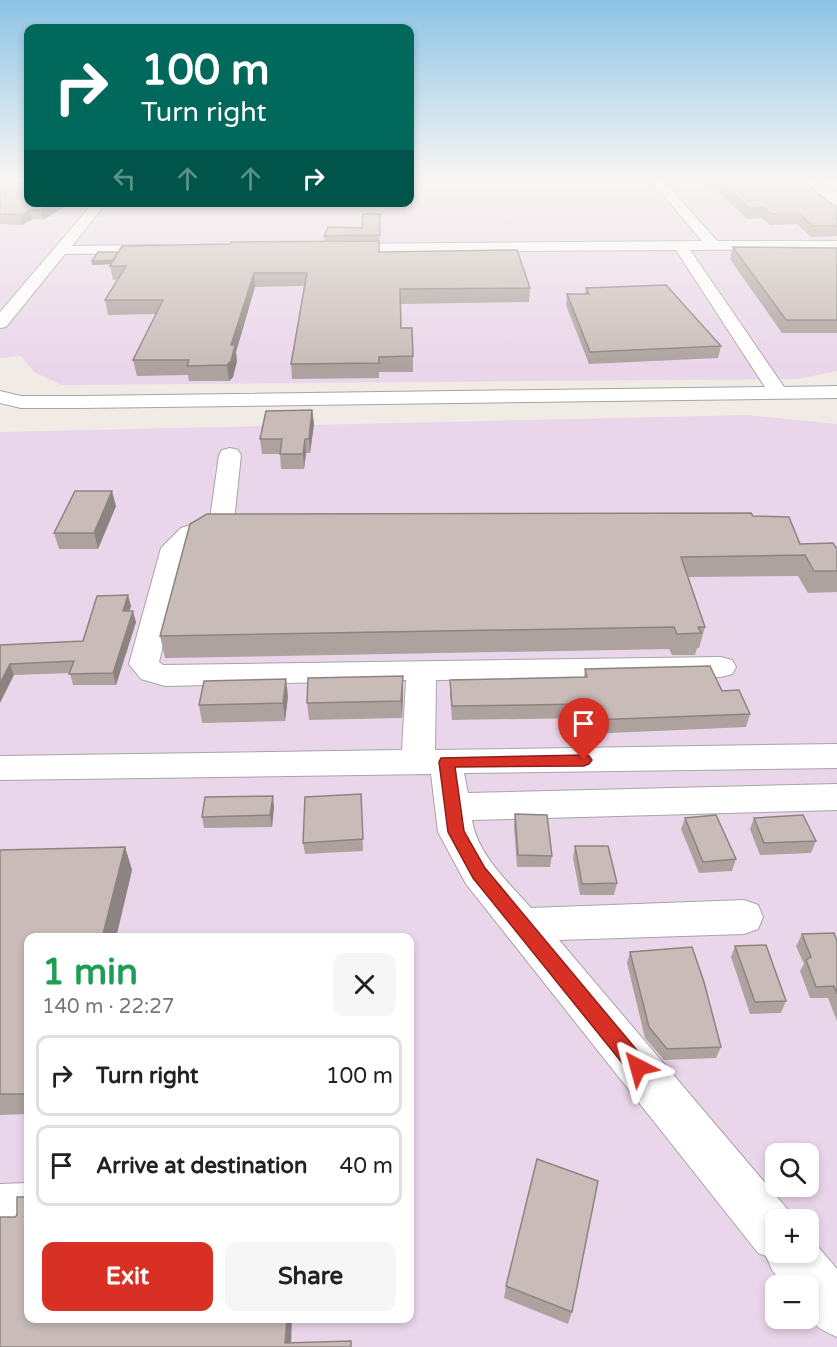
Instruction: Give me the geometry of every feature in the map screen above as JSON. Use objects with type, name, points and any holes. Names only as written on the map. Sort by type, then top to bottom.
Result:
[{"type":"street","points":[[0,323],[70,241]]},
{"type":"street","points":[[709,241],[713,246]]},
{"type":"street","points":[[324,248],[837,245]]},
{"type":"street","points":[[680,246],[779,394]]},
{"type":"street","points":[[63,250],[170,249]]},
{"type":"street","points":[[0,397],[21,402],[81,402],[837,392]]},
{"type":"street","points":[[0,416],[368,409],[837,406]]},
{"type":"street","points":[[230,455],[232,525],[205,525],[183,537],[174,548],[144,664],[152,672],[165,676],[421,670],[721,667]]},
{"type":"street","points":[[421,670],[432,762],[452,807],[456,832],[479,873],[765,1222]]},
{"type":"street","points":[[0,768],[837,756]]},
{"type":"street","points":[[452,807],[837,797]]},
{"type":"street","points":[[521,925],[744,917]]},
{"type":"street","points":[[0,1209],[24,1208]]},
{"type":"street","points":[[799,1263],[837,1310]]},
{"type":"shaded area","points":[[0,241],[837,241],[837,371],[798,379],[61,385],[34,372],[21,356],[0,358]]},
{"type":"shaded area","points":[[747,415],[837,424],[837,1347],[0,1347],[0,432]]},
{"type":"building","points":[[379,241],[379,252],[517,250],[530,288],[400,289],[401,328],[412,328],[413,356],[379,357],[379,363],[291,364],[307,273],[254,273],[231,345],[235,345],[231,361],[227,365],[187,366],[189,360],[133,360],[163,300],[105,300],[126,266],[110,266],[122,246],[230,244],[231,242]]},
{"type":"building","points":[[733,247],[837,248],[837,320],[786,320]]},
{"type":"building","points":[[98,252],[118,252],[113,260],[92,261]]},
{"type":"building","points":[[666,285],[721,346],[590,352],[567,294],[589,294],[586,288]]},
{"type":"building","points":[[312,410],[309,439],[305,439],[303,454],[280,454],[282,439],[260,439],[266,411]]},
{"type":"building","points":[[75,491],[112,491],[94,533],[54,533]]},
{"type":"building","points":[[751,513],[753,516],[789,517],[800,544],[833,543],[837,549],[837,571],[814,571],[805,555],[681,557],[705,627],[698,627],[701,633],[677,634],[674,627],[160,636],[190,524],[207,514]]},
{"type":"building","points":[[128,595],[123,611],[133,611],[113,673],[69,674],[74,661],[10,664],[0,683],[0,645],[83,641],[97,596]]},
{"type":"building","points":[[710,666],[722,691],[739,690],[750,714],[591,720],[586,704],[452,706],[450,680],[587,677],[585,669]]},
{"type":"building","points":[[403,676],[401,701],[307,703],[308,678]]},
{"type":"building","points":[[286,679],[283,703],[199,705],[204,681]]},
{"type":"building","points":[[361,794],[363,839],[303,843],[305,797]]},
{"type":"building","points":[[273,796],[270,815],[202,817],[205,797]]},
{"type":"building","points":[[515,814],[547,815],[552,856],[518,855]]},
{"type":"building","points":[[716,815],[736,859],[703,862],[685,818]]},
{"type":"building","points":[[803,815],[816,841],[764,843],[754,818]]},
{"type":"building","points":[[575,846],[608,846],[617,883],[582,884]]},
{"type":"building","points":[[125,847],[103,933],[24,933],[24,1094],[0,1094],[0,850]]},
{"type":"building","points":[[834,933],[837,941],[837,994],[834,986],[816,987],[806,960],[811,957],[802,934]]},
{"type":"building","points":[[766,945],[786,1001],[755,1002],[735,946]]},
{"type":"building","points":[[692,947],[721,1047],[667,1049],[649,1027],[630,952]]},
{"type":"building","points":[[537,1159],[598,1181],[572,1312],[506,1286]]},
{"type":"building","points":[[17,1197],[24,1197],[24,1323],[287,1323],[285,1343],[351,1341],[351,1347],[0,1347],[0,1217],[17,1215]]},
{"type":"route","points":[[584,760],[446,762],[456,832],[479,873],[638,1067]]}]
